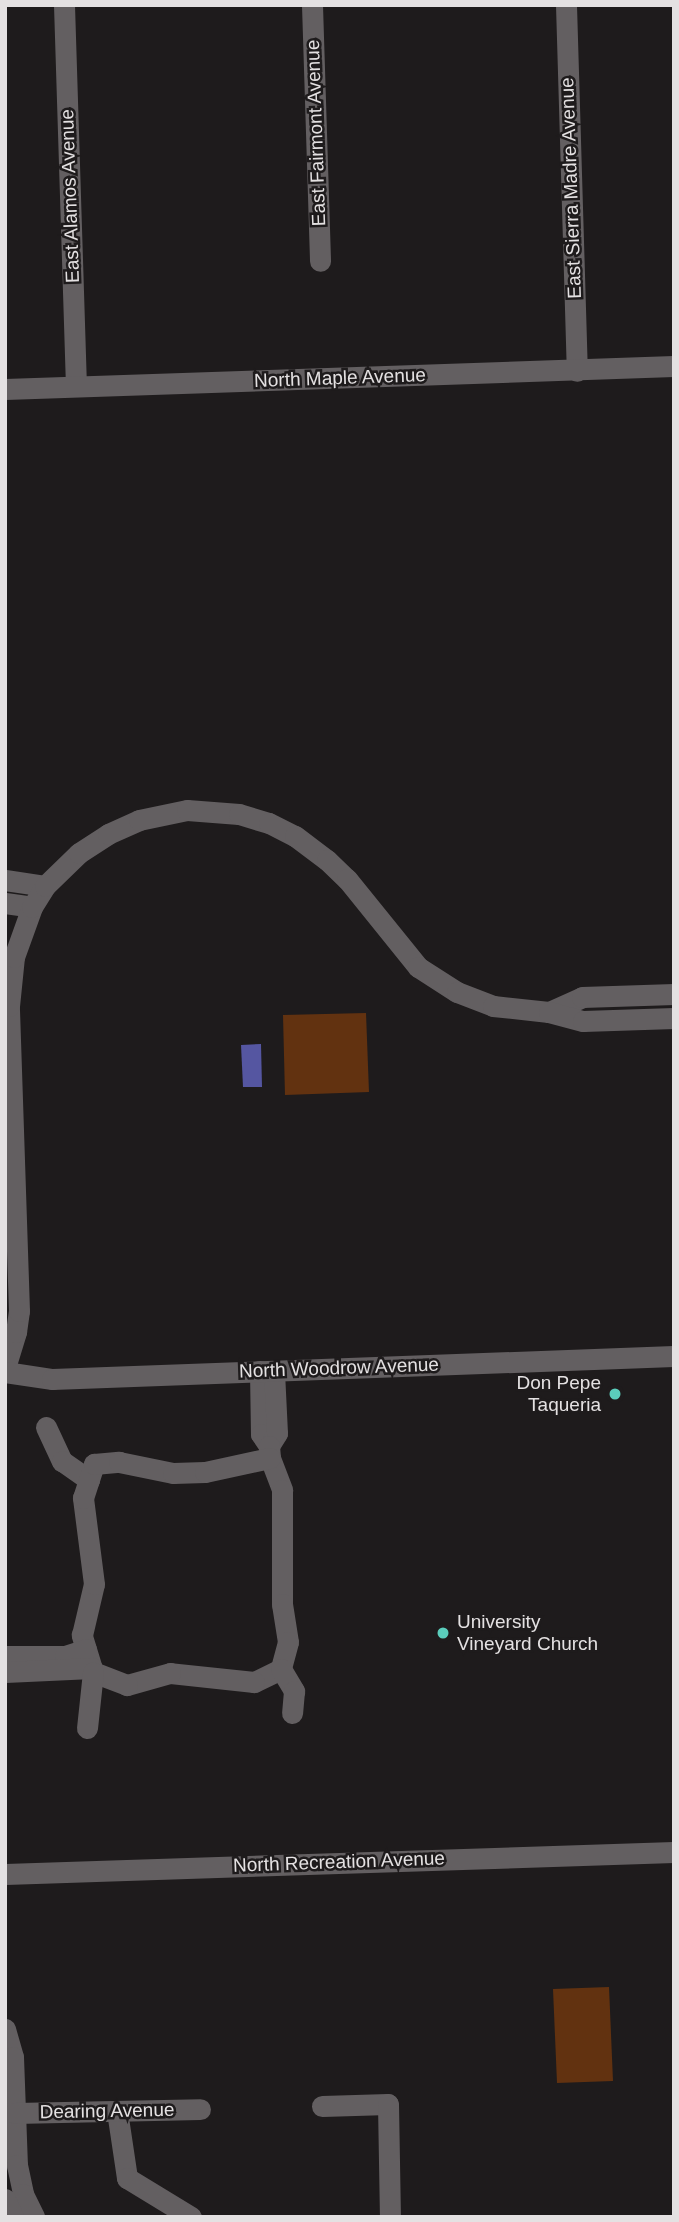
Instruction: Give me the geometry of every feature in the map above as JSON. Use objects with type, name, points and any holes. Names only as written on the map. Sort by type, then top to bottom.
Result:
[{"type":"street","name":"East Alamos Avenue","points":[[64,5],[76,386]]},
{"type":"street","name":"East Fairmont Avenue","points":[[312,5],[320,261]]},
{"type":"street","name":"East Sierra Madre Avenue","points":[[566,5],[577,371]]},
{"type":"street","name":"North Maple Avenue","points":[[5,389],[674,366]]},
{"type":"street","points":[[5,1370],[19,1311],[9,998],[11,973],[20,934],[45,886],[79,853],[108,834],[139,821],[187,810],[239,814],[269,823],[295,836],[327,860],[359,894],[400,947],[438,982],[493,1006],[549,1012],[583,1021],[674,1018]]},
{"type":"street","points":[[5,880],[45,886]]},
{"type":"street","points":[[5,903],[32,907]]},
{"type":"street","points":[[549,1012],[582,996],[674,994]]},
{"type":"street","name":"North Woodrow Avenue","points":[[5,1370],[52,1379],[674,1356]]},
{"type":"street","points":[[267,1371],[277,1433],[269,1452],[282,1489],[282,1604],[288,1642],[281,1670],[294,1691],[292,1713]]},
{"type":"street","points":[[46,1427],[62,1461],[89,1480]]},
{"type":"street","points":[[87,1728],[90,1663],[82,1635],[94,1584],[83,1498],[94,1464],[119,1462],[173,1473],[205,1472],[269,1452]]},
{"type":"street","points":[[5,1656],[65,1656],[90,1663],[127,1685],[170,1673],[254,1682],[281,1670]]},
{"type":"street","points":[[5,1672],[90,1663]]},
{"type":"street","name":"North Recreation Avenue","points":[[5,1874],[674,1852]]},
{"type":"street","points":[[5,2029],[13,2057],[20,2181],[34,2217]]},
{"type":"street","points":[[322,2106],[388,2104],[390,2217]]},
{"type":"street","name":"Dearing Avenue","points":[[15,2113],[200,2109]]},
{"type":"street","points":[[117,2111],[127,2178],[191,2217]]},
{"type":"street","points":[[5,2199],[13,2217]]},
{"type":"shaded area","points":[[366,1013],[369,1092],[285,1095],[283,1015]]},
{"type":"shaded area","points":[[261,1044],[262,1087],[243,1087],[241,1045]]},
{"type":"shaded area","points":[[609,1987],[613,2081],[557,2083],[553,1989]]},
{"type":"place","name":"Don Pepe Taqueria","points":[[615,1394]]},
{"type":"place","name":"University Vineyard Church","points":[[443,1633]]}]
